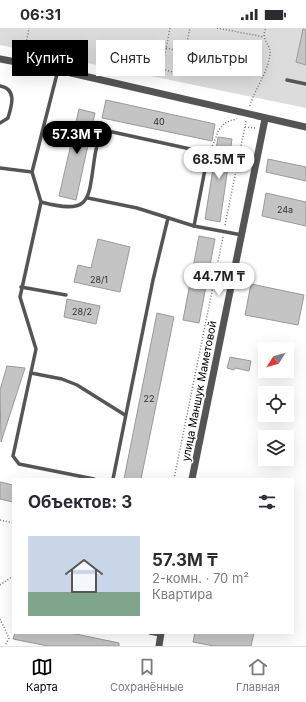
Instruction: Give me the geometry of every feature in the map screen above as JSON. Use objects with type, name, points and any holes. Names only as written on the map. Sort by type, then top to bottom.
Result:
[{"type":"street","points":[[0,59],[12,61]]},
{"type":"street","points":[[83,76],[247,116],[306,127]]},
{"type":"street","name":"улица Маншук Маметовой","points":[[192,478],[265,119]]},
{"type":"street","points":[[159,646],[161,634]]},
{"type":"lane","points":[[56,76],[32,172],[41,202],[20,297],[36,349],[13,456],[19,464],[89,478]]},
{"type":"lane","points":[[287,80],[306,84]]},
{"type":"lane","points":[[0,86],[7,87],[11,93],[12,106],[8,118],[0,124]]},
{"type":"lane","points":[[41,202],[59,207],[73,207],[80,205],[88,198],[98,141],[108,132],[195,150],[204,154],[207,159],[194,226]]},
{"type":"lane","points":[[0,168],[32,172]]},
{"type":"lane","points":[[88,198],[137,208],[194,226],[242,235]]},
{"type":"lane","points":[[113,478],[153,280],[168,218]]},
{"type":"lane","points":[[21,287],[66,295]]},
{"type":"lane","points":[[31,373],[62,379],[77,385],[125,415]]},
{"type":"path","points":[[27,40],[29,28]]},
{"type":"path","points":[[170,28],[162,69],[173,72]]},
{"type":"path","points":[[188,40],[190,28]]},
{"type":"path","points":[[217,28],[264,37]]},
{"type":"path","points":[[174,478],[247,116],[263,76],[270,53],[264,37],[266,28]]},
{"type":"path","points":[[166,48],[173,49]]},
{"type":"path","points":[[204,154],[209,150],[219,128],[224,123],[247,116]]},
{"type":"path","points":[[245,126],[263,130]]},
{"type":"path","points":[[0,520],[12,523]]},
{"type":"path","points":[[0,585],[12,577]]},
{"type":"path","points":[[0,619],[9,638],[5,646]]},
{"type":"shaded area","points":[[0,28],[306,28],[306,108],[151,76],[165,76],[165,40],[96,40],[96,65],[88,63],[88,40],[12,40],[12,47],[0,45]]},
{"type":"building","points":[[303,29],[306,30],[306,65],[296,62]]},
{"type":"building","points":[[106,100],[215,124],[212,141],[102,118]]},
{"type":"building","points":[[79,109],[95,113],[76,200],[59,196]]},
{"type":"building","points":[[218,137],[232,139],[220,222],[205,219]]},
{"type":"building","points":[[268,159],[306,167],[306,181],[266,172]]},
{"type":"building","points":[[266,193],[306,202],[306,226],[262,216]]},
{"type":"building","points":[[199,236],[215,239],[199,323],[183,320]]},
{"type":"building","points":[[98,239],[130,247],[120,292],[74,282],[78,265],[91,268]]},
{"type":"building","points":[[251,284],[304,295],[298,325],[245,315]]},
{"type":"building","points":[[67,299],[100,306],[96,324],[64,317]]},
{"type":"building","points":[[157,313],[174,317],[141,478],[124,478]]},
{"type":"building","points":[[230,357],[251,361],[249,371],[227,368]]},
{"type":"building","points":[[7,366],[25,368],[1,442],[0,390]]},
{"type":"building","points":[[0,482],[12,485],[12,502],[0,499]]},
{"type":"building","points":[[15,634],[76,634],[119,643],[119,646],[48,646],[13,639]]},
{"type":"building","points":[[195,634],[254,634],[251,646],[214,646],[193,642]]}]
